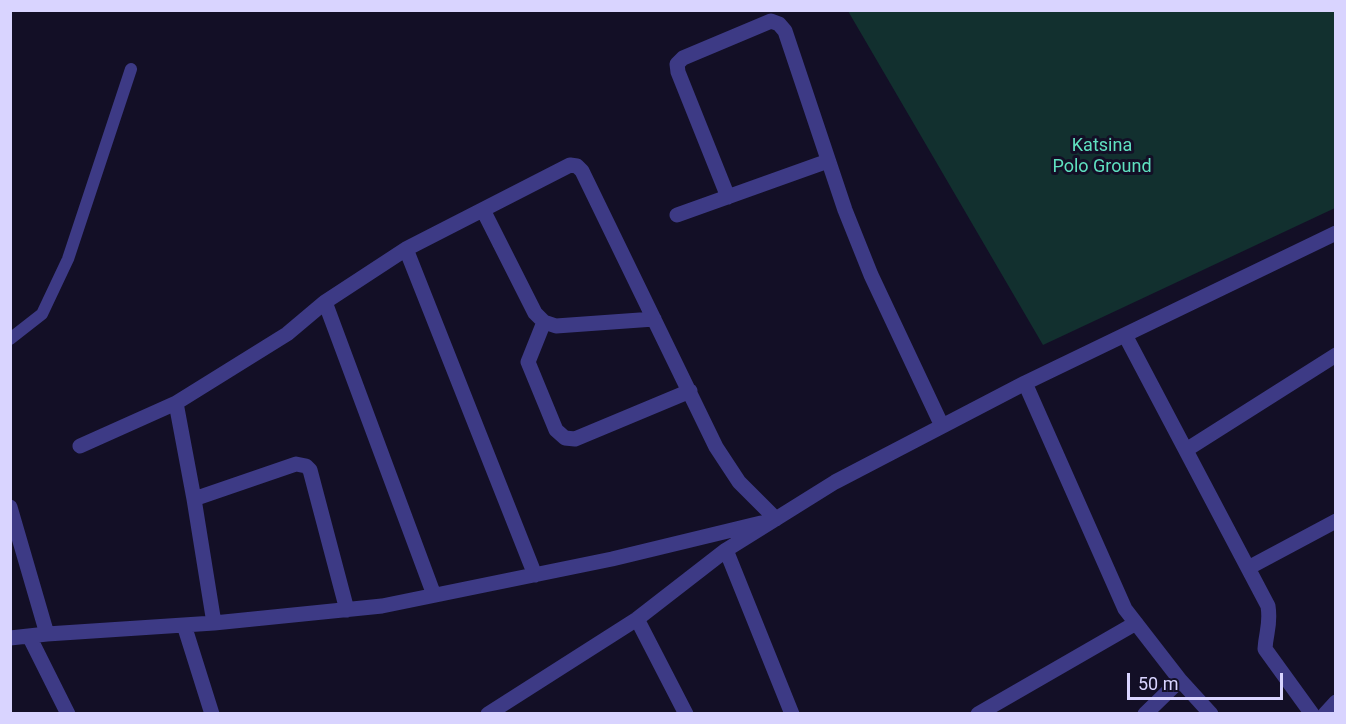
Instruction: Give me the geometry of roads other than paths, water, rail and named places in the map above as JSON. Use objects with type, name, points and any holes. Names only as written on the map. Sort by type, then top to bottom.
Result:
[{"type":"street","points":[[728,197],[678,72],[677,64],[683,58],[771,21],[779,24],[784,31],[845,210],[871,275],[942,426]]},
{"type":"street","points":[[677,215],[828,161]]},
{"type":"street","points":[[80,446],[176,403],[286,334],[325,302],[406,249],[570,165],[577,166],[582,171],[716,447],[739,482],[776,519]]},
{"type":"street","points":[[483,210],[535,313],[544,322],[556,326],[654,319]]},
{"type":"street","points":[[488,714],[637,619],[726,550],[835,482],[1025,383],[1335,233]]},
{"type":"street","points":[[406,249],[535,575]]},
{"type":"street","points":[[325,302],[434,596]]},
{"type":"street","points":[[544,322],[528,362],[556,430],[564,438],[575,438],[690,391]]},
{"type":"street","points":[[1125,335],[1268,606],[1271,621],[1266,635],[1265,649],[1312,714]]},
{"type":"street","points":[[1186,450],[1335,355]]},
{"type":"street","points":[[1025,383],[1125,609],[1180,680],[1211,714]]},
{"type":"street","points":[[176,403],[214,623]]},
{"type":"street","points":[[194,499],[297,465],[306,466],[310,470],[347,610]]},
{"type":"street","points":[[10,507],[47,634]]},
{"type":"street","points":[[10,638],[214,623],[382,606],[612,559],[776,519]]},
{"type":"street","points":[[1248,568],[1335,521]]},
{"type":"street","points":[[726,550],[792,714]]},
{"type":"street","points":[[637,619],[686,714]]},
{"type":"street","points":[[978,714],[1136,623]]},
{"type":"street","points":[[184,625],[212,714]]},
{"type":"street","points":[[29,636],[68,714]]},
{"type":"street","points":[[1145,714],[1180,680]]},
{"type":"street","points":[[1325,714],[1335,702]]},
{"type":"lane","points":[[10,339],[42,314],[68,259],[130,69]]},
{"type":"park label","name":"Katsina Polo Ground","points":[[1102,156]]}]
